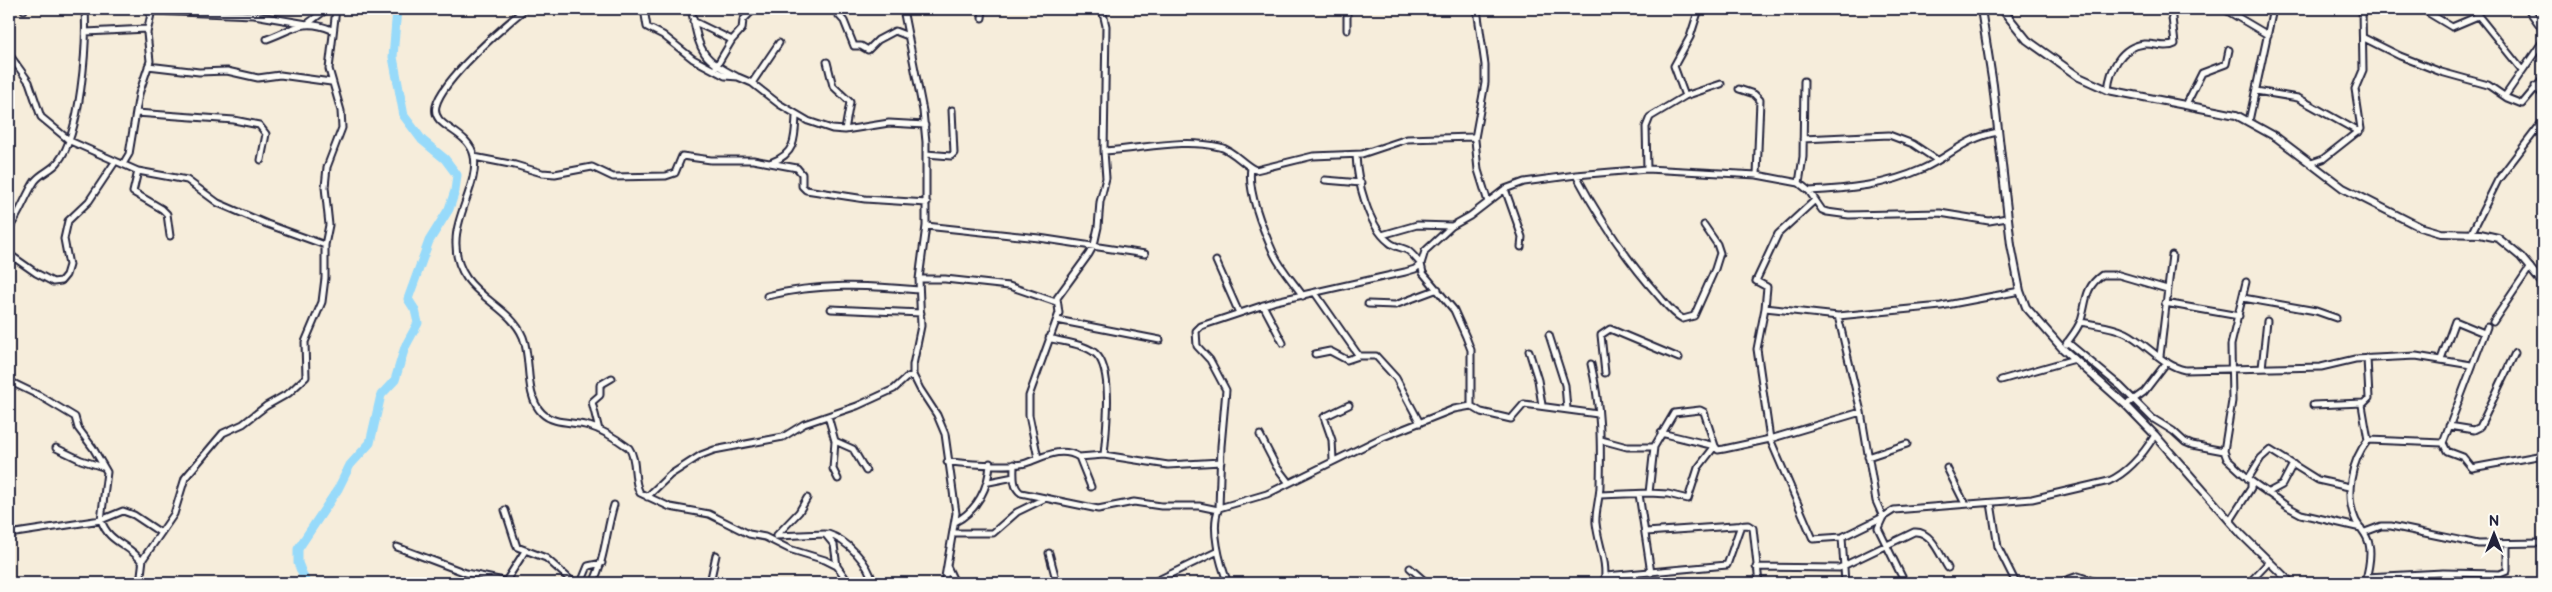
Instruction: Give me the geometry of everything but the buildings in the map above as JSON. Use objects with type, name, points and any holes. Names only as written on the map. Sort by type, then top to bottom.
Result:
[{"type":"street","points":[[9,228],[17,218],[36,180],[57,163],[70,141],[84,69],[85,9]]},
{"type":"street","points":[[123,164],[129,154],[136,113],[151,52],[147,29],[152,10],[220,11],[254,14],[307,24],[326,9]]},
{"type":"street","points":[[140,583],[142,562],[174,514],[185,478],[214,442],[223,434],[243,424],[266,406],[289,393],[306,377],[305,342],[322,302],[325,245],[329,225],[325,187],[326,168],[342,128],[341,112],[331,82],[329,69],[332,30],[336,9]]},
{"type":"street","points":[[525,9],[466,65],[436,104],[436,118],[465,138],[474,157],[472,178],[461,210],[456,241],[462,272],[481,294],[512,322],[522,336],[528,370],[540,411],[556,422],[578,423],[599,430],[629,448],[633,453],[637,489],[647,497],[670,507],[709,514],[749,534],[773,541],[837,566]]},
{"type":"street","points":[[644,9],[646,27],[663,36],[693,59],[716,68]]},
{"type":"street","points":[[690,9],[701,50],[716,68],[724,76],[738,77],[752,83],[796,115],[832,129],[845,130],[889,123],[925,125]]},
{"type":"street","points":[[716,68],[732,40],[742,29],[743,20],[754,9]]},
{"type":"street","points":[[833,9],[844,21],[854,46],[861,46],[868,50],[878,40],[895,31],[908,36]]},
{"type":"street","points":[[903,9],[925,125],[926,154],[926,226],[919,279],[921,326],[913,375],[942,427],[955,522],[944,583]]},
{"type":"street","points":[[982,18],[983,9]]},
{"type":"street","points":[[1038,458],[1028,415],[1029,396],[1057,320],[1059,313],[1056,302],[1094,245],[1100,202],[1106,178],[1104,151],[1106,26],[1102,9]]},
{"type":"street","points":[[1347,9],[1347,30]]},
{"type":"street","points":[[1477,9],[1485,60],[1485,83],[1475,138],[1478,170],[1488,202]]},
{"type":"street","points":[[1685,96],[1674,66],[1690,37],[1699,9]]},
{"type":"street","points":[[1981,9],[1998,132],[2007,218],[2020,291],[2030,314],[2062,348],[2156,434],[2230,521],[2268,562],[2291,583]]},
{"type":"street","points":[[2002,9],[2027,40],[2079,77],[2108,90],[2236,115],[2249,121],[2311,163],[2343,188],[2420,227],[2441,233],[2470,234],[2498,238],[2530,267],[2543,284]]},
{"type":"street","points":[[2108,90],[2110,72],[2122,55],[2142,44],[2167,46],[2175,44],[2171,9]]},
{"type":"street","points":[[2224,9],[2268,35]]},
{"type":"street","points":[[2249,121],[2273,9]]},
{"type":"street","points":[[2311,163],[2324,158],[2359,132],[2361,123],[2355,89],[2364,70],[2362,9]]},
{"type":"street","points":[[2422,9],[2452,27],[2478,16]]},
{"type":"street","points":[[2473,9],[2522,70]]},
{"type":"street","points":[[2528,9],[2543,30]]},
{"type":"street","points":[[693,20],[732,40]]},
{"type":"street","points":[[267,38],[295,26],[307,24],[317,24],[332,30]]},
{"type":"street","points":[[86,32],[147,29]]},
{"type":"street","points":[[2364,38],[2433,68],[2488,85],[2505,96],[2524,104],[2535,86],[2543,80]]},
{"type":"street","points":[[2505,96],[2543,41]]},
{"type":"street","points":[[752,83],[779,43]]},
{"type":"street","points":[[2186,105],[2199,76],[2206,70],[2226,64],[2229,50]]},
{"type":"street","points":[[9,54],[24,72],[41,117],[70,141],[138,171],[187,180],[218,203],[267,224],[325,245]]},
{"type":"street","points":[[828,62],[833,86],[850,102],[845,130]]},
{"type":"street","points":[[148,66],[199,72],[227,71],[258,78],[280,75],[331,82]]},
{"type":"street","points":[[1798,183],[1803,157],[1804,81]]},
{"type":"street","points":[[1647,169],[1646,121],[1650,116],[1685,96],[1721,84]]},
{"type":"street","points":[[2535,86],[2543,95]]},
{"type":"street","points":[[1739,89],[1754,94],[1760,100],[1757,175]]},
{"type":"street","points":[[2256,91],[2298,98],[2359,132]]},
{"type":"street","points":[[926,154],[951,156],[954,153],[952,110]]},
{"type":"street","points":[[136,113],[234,120],[259,125],[266,134],[260,160]]},
{"type":"street","points":[[772,162],[788,153],[796,140],[796,115]]},
{"type":"street","points":[[2470,234],[2498,180],[2543,121]]},
{"type":"street","points":[[1809,191],[1874,184],[1896,179],[1938,160],[1968,140],[1998,132]]},
{"type":"street","points":[[1803,139],[1888,135],[1913,144],[1938,160]]},
{"type":"street","points":[[1104,151],[1162,144],[1198,143],[1222,148],[1244,160],[1251,168],[1256,170],[1313,156],[1356,155],[1418,137],[1475,138]]},
{"type":"street","points":[[788,153],[789,164]]},
{"type":"street","points":[[1356,155],[1366,206],[1382,235],[1389,242],[1412,254],[1420,264],[1423,273],[1438,288],[1454,310],[1471,350],[1471,406]]},
{"type":"street","points":[[474,157],[515,165],[542,173],[596,168],[613,176],[666,176],[675,173],[682,156],[711,160],[753,160],[789,164],[800,170],[802,186],[806,190],[865,199],[927,203]]},
{"type":"street","points":[[9,254],[50,280],[57,282],[62,280],[68,271],[69,265],[64,240],[68,221],[92,198],[96,188],[116,162]]},
{"type":"street","points":[[1251,168],[1250,186],[1275,255],[1303,296]]},
{"type":"street","points":[[1228,583],[1218,551],[1218,509],[1226,390],[1210,360],[1197,346],[1196,331],[1201,326],[1263,305],[1415,269],[1420,264],[1425,251],[1452,226],[1505,189],[1524,182],[1576,175],[1647,169],[1757,175],[1798,183],[1809,191],[1822,210],[1834,213],[1940,213],[1989,221],[2007,218]]},
{"type":"street","points":[[138,171],[132,192],[162,209],[167,214],[170,236]]},
{"type":"street","points":[[1576,175],[1596,212],[1644,280],[1683,319],[1694,316],[1719,260],[1717,244],[1704,224]]},
{"type":"street","points":[[1325,180],[1361,183]]},
{"type":"street","points":[[1505,189],[1522,238],[1521,247]]},
{"type":"street","points":[[1815,200],[1778,234],[1756,281],[1768,287],[1757,348],[1770,439],[1813,539],[1842,537],[1898,509],[2032,499],[2110,481],[2121,476],[2130,467],[2156,434]]},
{"type":"street","points":[[1382,235],[1417,225],[1452,226]]},
{"type":"street","points":[[926,226],[1094,245],[1145,254]]},
{"type":"street","points":[[2160,356],[2172,255]]},
{"type":"street","points":[[1216,260],[1239,313]]},
{"type":"street","points":[[2492,322],[2530,267]]},
{"type":"street","points":[[2062,348],[2080,322],[2085,294],[2090,286],[2102,275],[2120,275],[2167,289]]},
{"type":"street","points":[[919,279],[945,279],[1009,286],[1056,302]]},
{"type":"street","points":[[2246,282],[2231,345],[2231,408],[2224,451],[2227,459],[2249,480],[2301,514],[2363,530],[2391,526],[2478,544],[2543,543]]},
{"type":"street","points":[[767,296],[820,286],[870,286],[919,290]]},
{"type":"street","points":[[1368,304],[1395,305],[1438,288]]},
{"type":"street","points":[[1765,308],[1838,316],[1940,306],[2020,291]]},
{"type":"street","points":[[1315,293],[1359,356]]},
{"type":"street","points":[[2243,298],[2316,311],[2336,318]]},
{"type":"street","points":[[2165,303],[2239,316]]},
{"type":"street","points":[[1263,305],[1283,343]]},
{"type":"street","points":[[831,309],[921,313]]},
{"type":"street","points":[[1838,316],[1861,412],[1876,501],[1883,518]]},
{"type":"street","points":[[1057,320],[1160,340]]},
{"type":"street","points":[[2262,368],[2267,321]]},
{"type":"street","points":[[2080,322],[2116,328],[2128,333],[2167,362],[2186,370],[2321,367],[2367,358],[2416,356],[2471,365]]},
{"type":"street","points":[[2441,359],[2456,322],[2484,333]]},
{"type":"street","points":[[2487,328],[2471,365],[2443,443],[2447,451],[2463,457],[2472,468],[2543,455]]},
{"type":"street","points":[[1604,373],[1601,335],[1610,329],[1679,358]]},
{"type":"street","points":[[1549,335],[1565,385],[1567,409]]},
{"type":"street","points":[[1049,338],[1092,350],[1104,364],[1107,404],[1104,455]]},
{"type":"street","points":[[2067,342],[2102,370],[2158,422],[2173,431],[2184,442],[2224,451]]},
{"type":"street","points":[[1315,354],[1330,351],[1347,360],[1372,354],[1390,372],[1406,395],[1420,423]]},
{"type":"street","points":[[1529,351],[1538,380],[1542,405]]},
{"type":"street","points":[[2449,426],[2474,430],[2480,427],[2515,353]]},
{"type":"street","points":[[2313,405],[2363,403],[2369,398],[2367,358]]},
{"type":"street","points":[[2001,380],[2075,359]]},
{"type":"street","points":[[2126,405],[2144,392],[2167,362]]},
{"type":"street","points":[[1591,364],[1599,399],[1598,414],[1601,440],[1600,495],[1596,524],[1604,557],[1606,576],[1604,583]]},
{"type":"street","points":[[647,497],[670,474],[701,455],[752,442],[783,438],[799,426],[894,389],[906,378],[913,375]]},
{"type":"street","points":[[599,430],[592,402],[600,395],[600,385],[612,378]]},
{"type":"street","points":[[9,381],[23,386],[73,415],[78,428],[93,448],[107,472],[101,520],[111,539],[133,551],[142,562]]},
{"type":"street","points":[[2363,403],[2368,440],[2360,453],[2350,487],[2352,511],[2363,530],[2370,550],[2365,583]]},
{"type":"street","points":[[1014,464],[1014,476],[1018,491],[1046,498],[1098,509],[1134,502],[1161,506],[1199,506],[1218,509],[1267,494],[1333,460],[1454,409],[1471,406],[1481,412],[1512,419],[1523,404],[1542,405],[1598,414]]},
{"type":"street","points":[[1333,460],[1332,440],[1324,417],[1349,405]]},
{"type":"street","points":[[1649,493],[1654,447],[1661,432],[1674,413],[1700,410],[1704,412],[1718,450],[1770,439],[1861,412]]},
{"type":"street","points":[[828,416],[835,441],[833,469],[838,479]]},
{"type":"street","points":[[1661,432],[1715,446]]},
{"type":"street","points":[[1260,435],[1276,466],[1289,483]]},
{"type":"street","points":[[1601,440],[1627,447],[1654,447]]},
{"type":"street","points":[[2368,440],[2443,443]]},
{"type":"street","points":[[835,441],[853,449],[866,471]]},
{"type":"street","points":[[1868,457],[1907,444]]},
{"type":"street","points":[[1600,495],[1649,493],[1668,494],[1688,499],[1698,468],[1715,446]]},
{"type":"street","points":[[56,448],[81,460],[104,467]]},
{"type":"street","points":[[2230,521],[2250,493],[2249,480],[2268,450],[2318,480],[2350,487]]},
{"type":"street","points":[[947,462],[1025,464],[1050,453],[1064,452],[1079,457],[1104,455],[1168,465],[1221,462]]},
{"type":"street","points":[[1079,457],[1091,487]]},
{"type":"street","points":[[955,522],[968,514],[989,482],[990,463]]},
{"type":"street","points":[[2267,492],[2282,485],[2293,464]]},
{"type":"street","points":[[1947,468],[1965,504]]},
{"type":"street","points":[[989,482],[1014,476]]},
{"type":"street","points":[[1639,494],[1651,573]]},
{"type":"street","points":[[773,541],[799,512],[807,498]]},
{"type":"street","points":[[954,533],[993,533],[1017,512],[1046,498]]},
{"type":"street","points":[[1991,503],[1998,547],[2016,583],[2043,583]]},
{"type":"street","points":[[593,583],[602,563],[608,526],[614,505]]},
{"type":"street","points":[[505,510],[514,543],[525,551],[546,558],[574,583]]},
{"type":"street","points":[[9,534],[101,520],[119,512],[128,512],[161,533]]},
{"type":"street","points":[[1883,518],[1878,526],[1905,583]]},
{"type":"street","points":[[1606,576],[1727,565],[1740,525]]},
{"type":"street","points":[[1646,532],[1740,525],[1753,528],[1759,583]]},
{"type":"street","points":[[1756,567],[1833,569],[1914,532],[1921,532],[1927,535],[1948,568]]},
{"type":"street","points":[[776,536],[825,534],[841,542],[864,562],[873,583]]},
{"type":"street","points":[[825,534],[834,545],[837,566],[849,583]]},
{"type":"street","points":[[1842,537],[1845,583]]},
{"type":"street","points":[[2366,577],[2443,573],[2500,574],[2506,571],[2507,544]]},
{"type":"street","points":[[397,547],[466,573],[513,583]]},
{"type":"street","points":[[506,581],[525,551]]},
{"type":"street","points":[[1152,583],[1218,551]]},
{"type":"street","points":[[1049,553],[1057,583]]},
{"type":"street","points":[[703,583],[711,578],[716,555]]},
{"type":"street","points":[[2249,583],[2268,562]]},
{"type":"street","points":[[581,583],[588,566],[602,563]]},
{"type":"street","points":[[947,565],[955,583]]},
{"type":"street","points":[[1410,568],[1428,583]]},
{"type":"street","points":[[2058,583],[2078,576],[2099,583]]},
{"type":"waterway","points":[[306,583],[298,563],[298,549],[338,489],[350,465],[370,443],[381,395],[395,380],[405,347],[418,323],[415,310],[408,299],[429,241],[449,209],[455,191],[457,175],[445,159],[422,140],[404,116],[393,57],[397,9]]}]
